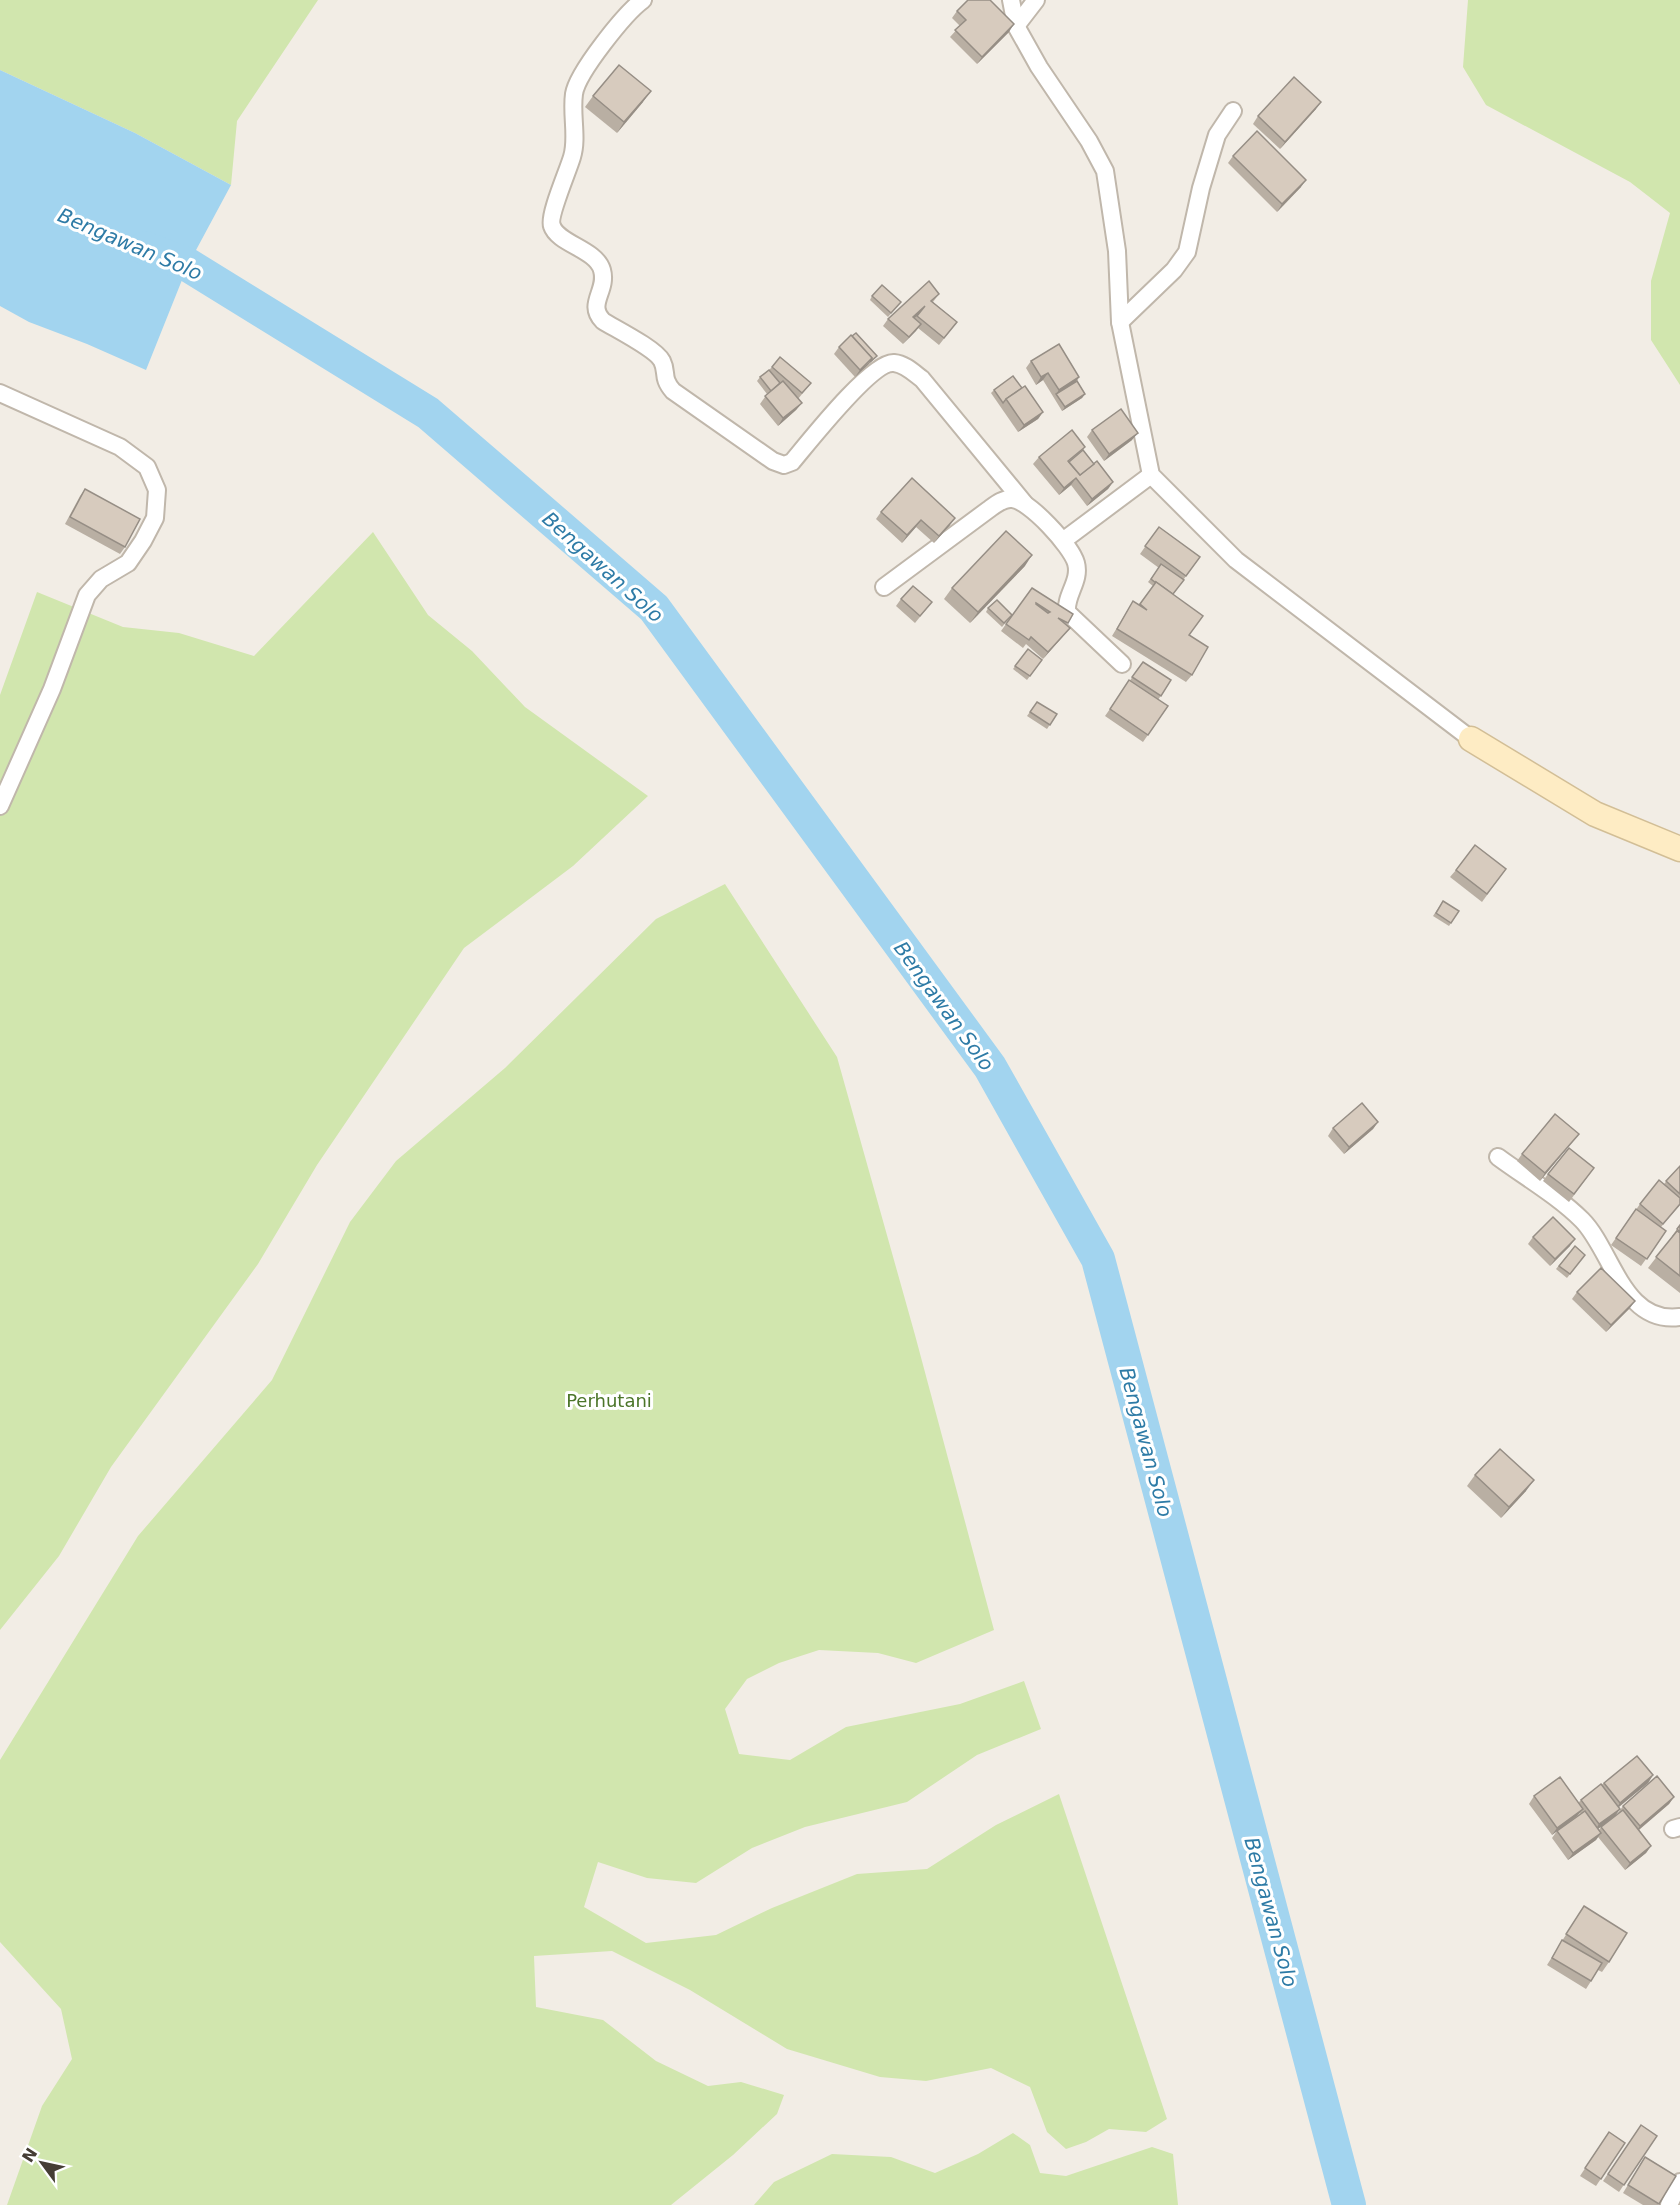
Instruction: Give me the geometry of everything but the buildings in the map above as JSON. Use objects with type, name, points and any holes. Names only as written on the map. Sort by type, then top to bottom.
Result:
[{"type":"main road","points":[[1471,739],[1595,814],[1680,849]]},
{"type":"street","points":[[643,0],[611,33],[574,90],[572,120],[575,148],[562,190],[551,213],[551,224],[555,233],[597,261],[602,270],[603,283],[596,306],[597,314],[603,321],[654,352],[662,361],[665,382],[673,391],[773,461],[784,465],[792,462],[857,387],[878,368],[893,362],[906,367],[922,380],[1025,504],[1064,540],[1076,563],[1077,577],[1066,604],[1067,612],[1122,664]]},
{"type":"street","points":[[1011,0],[1016,26],[1039,67],[1089,141],[1105,171],[1117,251],[1120,322],[1151,474],[1236,560],[1471,739]]},
{"type":"street","points":[[1016,26],[1036,0]]},
{"type":"street","points":[[1120,322],[1174,270],[1187,252],[1201,188],[1217,135],[1233,111]]},
{"type":"street","points":[[0,393],[120,447],[147,467],[157,490],[155,518],[143,542],[128,563],[101,579],[87,595],[52,689],[0,806]]},
{"type":"street","points":[[1064,540],[1151,474]]},
{"type":"street","points":[[884,586],[1005,499],[1014,498],[1025,504]]},
{"type":"street","points":[[1498,1157],[1567,1208],[1592,1230],[1605,1258],[1629,1295],[1642,1308],[1659,1315],[1680,1317]]},
{"type":"street","points":[[1669,2205],[1680,2182]]},
{"type":"green space","points":[[0,0],[318,0],[237,121],[231,185],[135,133],[0,70]]},
{"type":"green space","points":[[1468,0],[1680,0],[1680,385],[1651,340],[1651,281],[1670,213],[1630,182],[1486,105],[1463,67]]},
{"type":"green space","points":[[373,532],[428,615],[472,651],[525,707],[648,796],[573,866],[464,948],[317,1165],[258,1264],[111,1467],[59,1556],[0,1630],[0,695],[37,592],[123,627],[179,633],[254,656]]},
{"type":"green space","name":"Perhutani","points":[[725,884],[837,1057],[994,1630],[916,1663],[878,1653],[819,1650],[779,1663],[747,1679],[725,1709],[739,1754],[790,1760],[846,1727],[960,1704],[1024,1681],[1041,1729],[977,1755],[907,1802],[805,1827],[752,1848],[696,1883],[647,1878],[598,1862],[584,1907],[646,1943],[716,1935],[772,1908],[857,1874],[927,1869],[996,1825],[1059,1794],[1167,2119],[1146,2132],[1109,2129],[1086,2142],[1066,2149],[1047,2132],[1030,2087],[991,2068],[926,2081],[880,2077],[787,2049],[690,1990],[612,1951],[534,1956],[536,2007],[603,2020],[656,2061],[708,2086],[741,2082],[784,2095],[777,2114],[733,2155],[671,2205],[7,2205],[42,2106],[72,2059],[61,2009],[0,1942],[0,1760],[138,1536],[272,1380],[350,1222],[396,1161],[505,1068],[656,919]]},
{"type":"green space","points":[[1013,2133],[1030,2145],[1040,2173],[1066,2176],[1152,2147],[1173,2154],[1178,2205],[754,2205],[774,2182],[832,2154],[891,2157],[935,2173],[978,2154]]},
{"type":"water","points":[[0,70],[135,133],[231,185],[188,265],[146,370],[29,322],[0,306]]},
{"type":"waterway","name":"Bengawan Solo","points":[[145,248],[188,265],[428,413],[654,608],[990,1067],[1098,1259],[1349,2205]]}]
